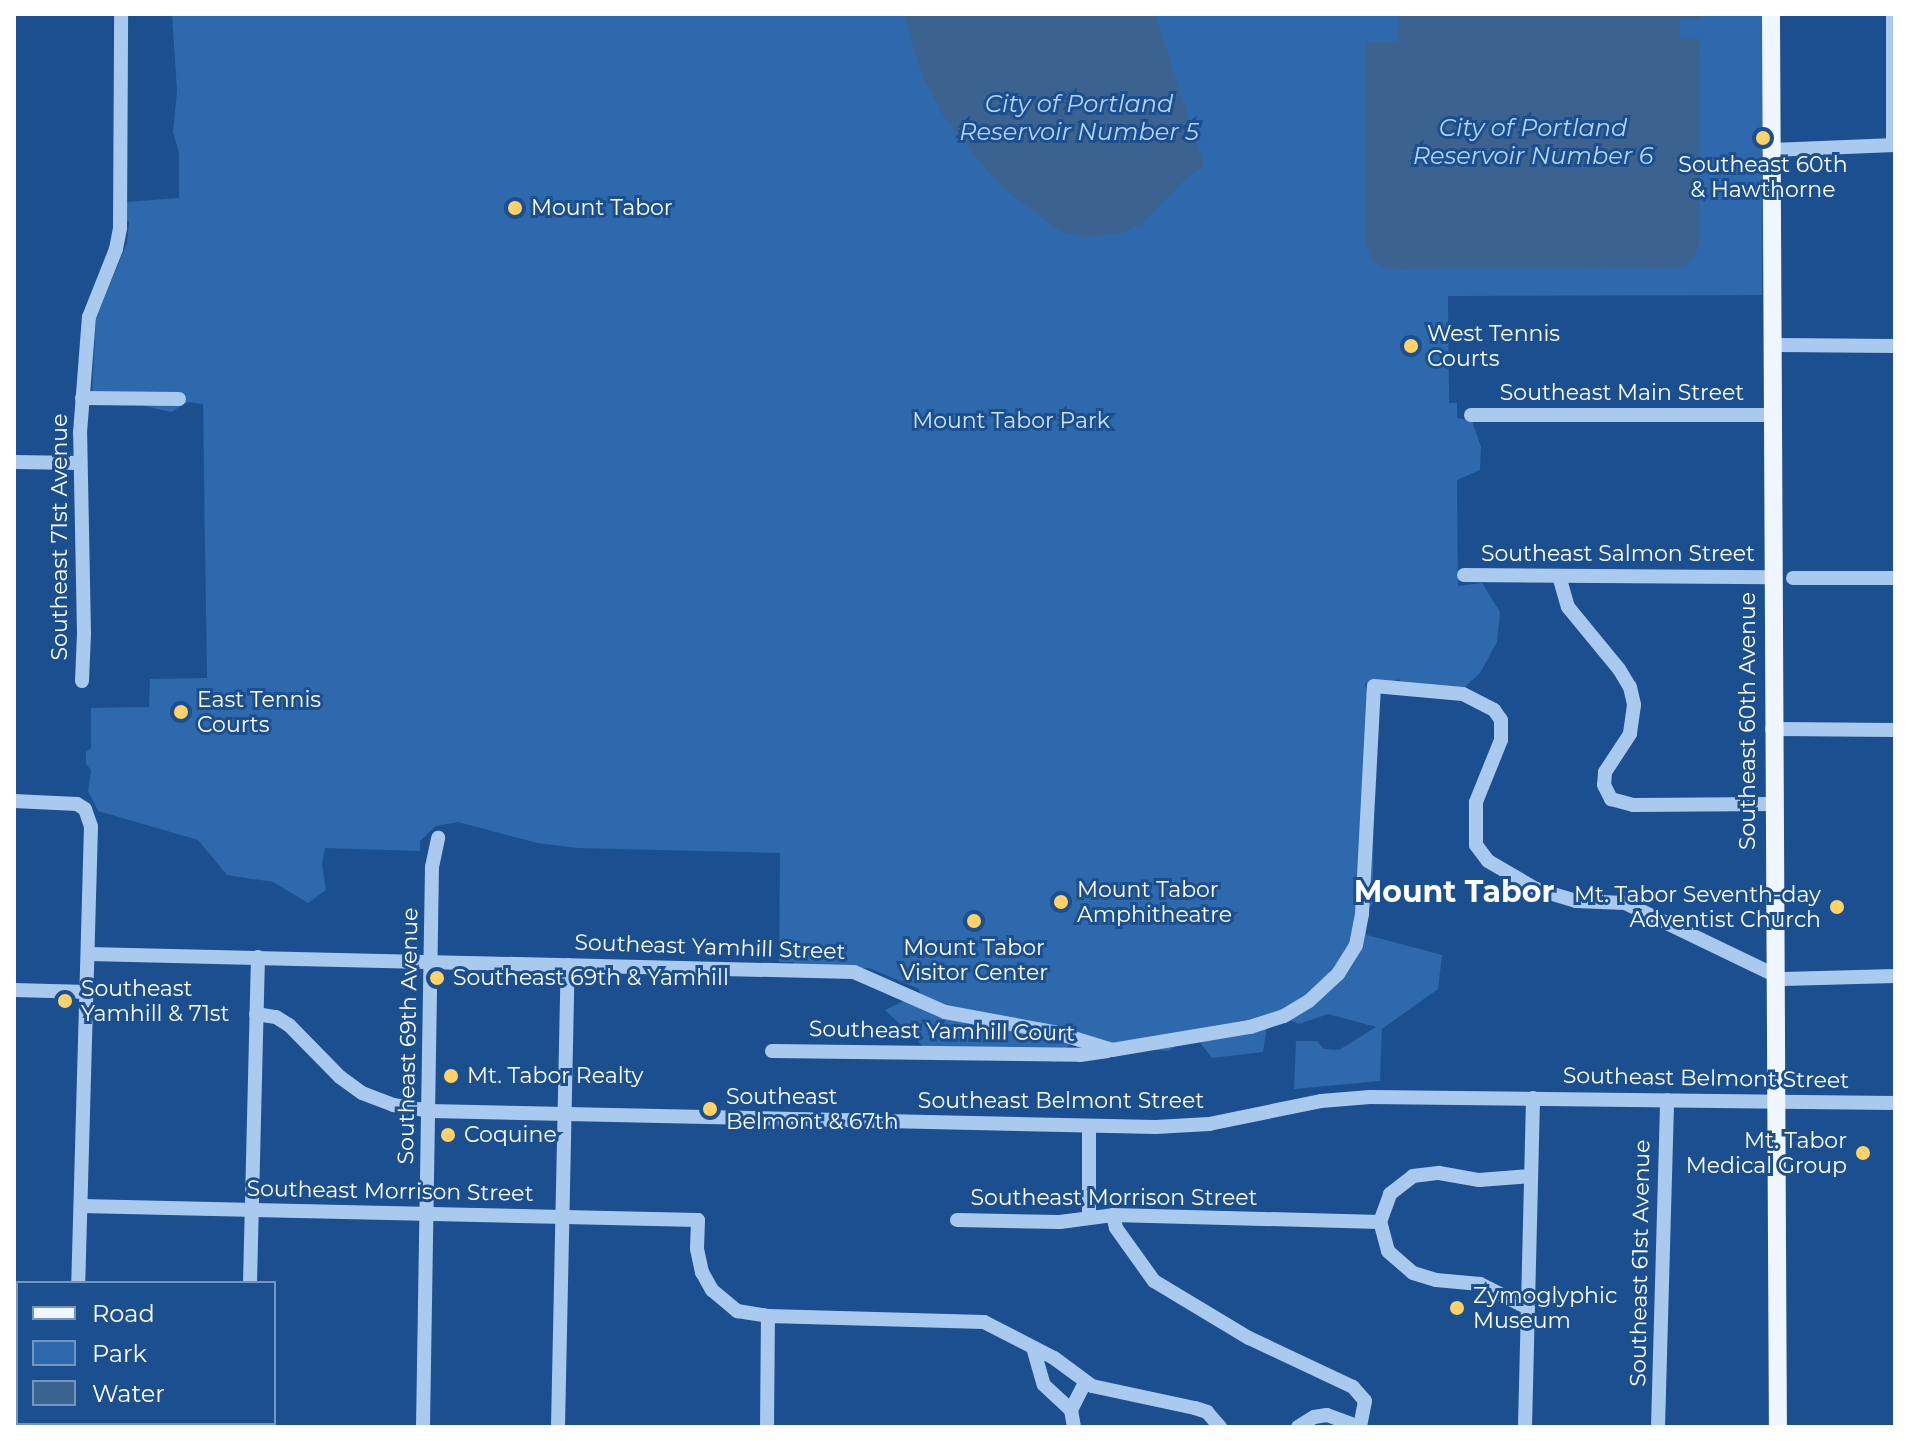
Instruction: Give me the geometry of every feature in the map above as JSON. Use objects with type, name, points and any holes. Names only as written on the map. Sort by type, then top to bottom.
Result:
[{"type":"main road","name":"Southeast 60th Avenue","points":[[1771,14],[1772,804],[1778,1427]]},
{"type":"street","name":"Southeast 71st Avenue","points":[[82,681],[84,619],[79,463],[82,398],[89,317],[116,249],[120,228],[121,14]]},
{"type":"street","points":[[1771,150],[1894,145],[1893,14]]},
{"type":"street","points":[[1772,345],[1895,346]]},
{"type":"street","points":[[82,398],[179,399]]},
{"type":"street","name":"Southeast Main Street","points":[[1471,415],[1772,415]]},
{"type":"street","points":[[14,462],[79,463]]},
{"type":"street","name":"Southeast Salmon Street","points":[[1464,575],[1772,577]]},
{"type":"street","points":[[1559,576],[1568,607],[1630,687],[1634,705],[1630,734],[1605,772],[1604,785],[1611,799],[1633,805],[1772,804]]},
{"type":"street","points":[[1793,578],[1895,578]]},
{"type":"street","name":"Southeast Yamhill Street","points":[[89,954],[858,973],[945,1012],[1054,1032],[1112,1050],[1275,1020],[1309,1001],[1343,968],[1356,945],[1362,914],[1374,686],[1463,694],[1489,705],[1498,715],[1502,725],[1500,748],[1479,794],[1473,820],[1476,845],[1488,861],[1536,889],[1567,899],[1625,903],[1773,975],[1793,979],[1895,976]]},
{"type":"street","points":[[1772,729],[1895,730]]},
{"type":"street","points":[[14,801],[69,803],[85,809],[91,826],[78,1281]]},
{"type":"street","name":"Southeast 69th Avenue","points":[[423,1427],[432,867],[438,838]]},
{"type":"street","points":[[250,1281],[258,957]]},
{"type":"street","points":[[558,1427],[568,965]]},
{"type":"street","points":[[14,990],[88,992]]},
{"type":"street","name":"Southeast Belmont Street","points":[[256,1014],[276,1017],[289,1025],[340,1077],[362,1093],[393,1105],[429,1111],[1089,1126],[1209,1124],[1349,1098],[1895,1103]]},
{"type":"street","name":"Southeast Yamhill Court","points":[[772,1051],[1080,1055],[1112,1050]]},
{"type":"street","points":[[1525,1427],[1533,1098]]},
{"type":"street","name":"Southeast 61st Avenue","points":[[1658,1427],[1667,1100]]},
{"type":"street","points":[[1089,1126],[1089,1216]]},
{"type":"street","points":[[1528,1308],[1480,1284],[1436,1280],[1413,1273],[1388,1251],[1380,1222],[1390,1194],[1413,1176],[1439,1173],[1479,1180],[1531,1176]]},
{"type":"street","name":"Southeast Morrison Street","points":[[81,1206],[698,1220],[698,1258],[712,1290],[737,1311],[768,1316]]},
{"type":"street","points":[[1113,1215],[1116,1228],[1154,1281],[1249,1338],[1353,1387],[1365,1401],[1360,1427],[1327,1415],[1314,1417],[1298,1427]]},
{"type":"street","name":"Southeast Morrison Street","points":[[957,1220],[1060,1222],[1113,1215],[1380,1222]]},
{"type":"street","points":[[767,1427],[768,1316],[984,1322],[1034,1351],[1054,1358],[1085,1382],[1104,1391],[1195,1408],[1207,1412],[1220,1427]]},
{"type":"street","points":[[1034,1351],[1044,1385],[1071,1410]]},
{"type":"street","points":[[1074,1427],[1071,1410],[1085,1382]]},
{"type":"green space","name":"Mount Tabor Park","points":[[172,14],[1763,14],[1762,295],[1448,296],[1449,403],[1457,403],[1457,418],[1472,421],[1481,447],[1480,470],[1457,480],[1458,586],[1482,583],[1500,612],[1497,642],[1480,673],[1458,693],[1414,692],[1398,679],[1388,688],[1365,683],[1374,719],[1373,903],[1360,922],[1367,935],[1442,955],[1438,989],[1382,1029],[1380,1081],[1294,1089],[1296,1041],[1317,1041],[1324,1049],[1339,1050],[1376,1027],[1328,1014],[1299,1024],[1275,1014],[1267,1026],[1263,1052],[1212,1058],[1195,1036],[1168,1051],[1074,1039],[1056,1062],[924,1047],[885,1010],[920,993],[919,989],[869,968],[794,967],[794,962],[779,962],[780,853],[577,848],[537,843],[458,822],[436,826],[420,841],[420,851],[325,848],[322,864],[326,890],[308,903],[273,882],[227,875],[198,840],[98,811],[88,791],[91,770],[86,764],[86,752],[91,748],[91,708],[149,707],[150,679],[207,678],[203,404],[188,402],[171,412],[145,406],[120,393],[92,393],[96,318],[127,243],[129,222],[126,220],[126,202],[179,198],[179,153],[173,132],[177,91]]},
{"type":"water","name":"City of Portland Reservoir Number 5","points":[[904,14],[1155,14],[1204,166],[1187,177],[1141,224],[1121,233],[1083,237],[1060,231],[1000,186],[944,117],[922,76]]},
{"type":"water","name":"City of Portland Reservoir Number 6","points":[[1366,14],[1699,14],[1699,19],[1679,20],[1680,39],[1700,39],[1699,246],[1693,259],[1678,268],[1388,269],[1373,261],[1366,244],[1366,42],[1398,42],[1399,16]]},
{"type":"place","name":"Southeast 60th & Hawthorne","points":[[1763,138]]},
{"type":"place","name":"Mount Tabor","points":[[515,208]]},
{"type":"place","name":"West Tennis Courts","points":[[1411,346]]},
{"type":"place","name":"East Tennis Courts","points":[[181,712]]},
{"type":"place","name":"Mount Tabor Amphitheatre","points":[[1061,902]]},
{"type":"place","name":"Mt. Tabor Seventh-day Adventist Church","points":[[1837,907]]},
{"type":"place","name":"Mount Tabor Visitor Center","points":[[974,921]]},
{"type":"place","name":"Southeast 69th & Yamhill","points":[[437,978]]},
{"type":"place","name":"Southeast Yamhill & 71st","points":[[65,1001]]},
{"type":"place","name":"Mt. Tabor Realty","points":[[451,1076]]},
{"type":"place","name":"Southeast Belmont & 67th","points":[[710,1109]]},
{"type":"place","name":"Coquine","points":[[448,1135]]},
{"type":"place","name":"Mt. Tabor Medical Group","points":[[1863,1153]]},
{"type":"place","name":"Zymoglyphic Museum","points":[[1457,1308]]},
{"type":"district","name":"Mount Tabor","points":[[1454,892]]}]
